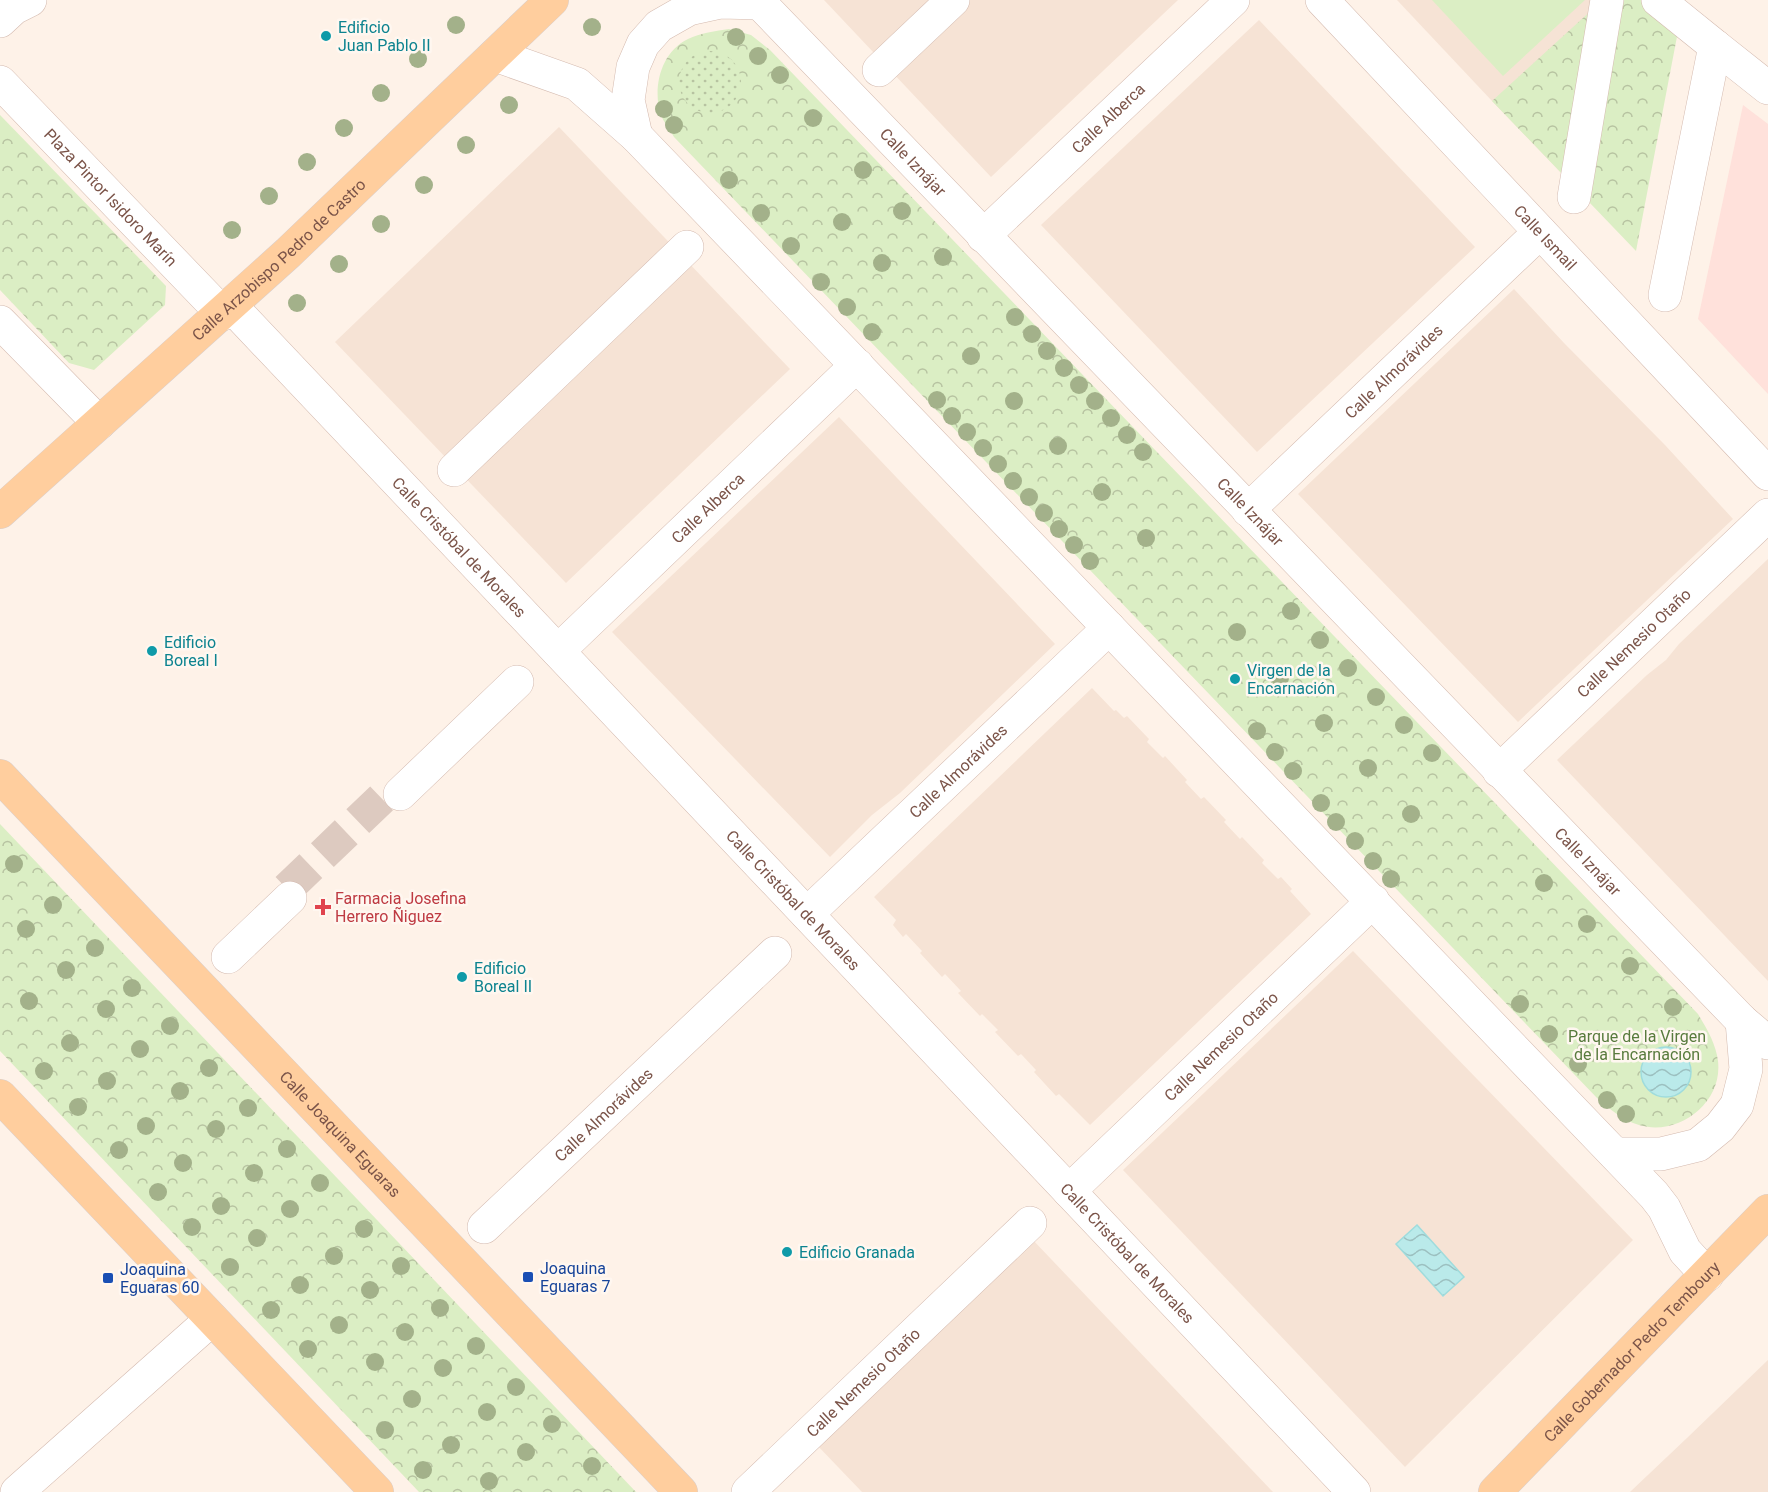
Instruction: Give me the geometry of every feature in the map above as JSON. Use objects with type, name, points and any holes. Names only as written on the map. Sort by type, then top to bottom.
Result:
[{"type":"main road","name":"Calle Arzobispo Pedro de Castro","points":[[0,512],[227,310],[552,0]]},
{"type":"main road","name":"Calle Joaquina Eguaras","points":[[0,776],[681,1492]]},
{"type":"main road","points":[[0,1096],[377,1492]]},
{"type":"main road","name":"Calle Gobernador Pedro Temboury","points":[[1495,1492],[1768,1211]]},
{"type":"street","points":[[0,21],[14,8],[30,0]]},
{"type":"street","points":[[879,70],[952,0]]},
{"type":"street","name":"Calle Alberca","points":[[983,236],[1233,0]]},
{"type":"street","name":"Calle Ismail","points":[[1322,0],[1768,474]]},
{"type":"street","points":[[1574,197],[1607,0]]},
{"type":"street","points":[[1658,0],[1768,88]]},
{"type":"street","name":"Calle Iznájar","points":[[636,136],[628,100],[633,67],[643,44],[659,26],[689,9],[721,2],[758,2],[1742,1021],[1768,1043]]},
{"type":"street","points":[[1665,295],[1715,46]]},
{"type":"street","points":[[495,55],[577,84],[636,136],[1654,1195],[1664,1208],[1685,1251],[1707,1275]]},
{"type":"street","name":"Plaza Pintor Isidoro Marín","points":[[0,82],[227,310]]},
{"type":"street","name":"Calle Almorávides","points":[[1248,510],[1540,232]]},
{"type":"street","points":[[454,470],[687,247]]},
{"type":"street","name":"Calle Cristóbal de Morales","points":[[227,310],[558,651],[1354,1492]]},
{"type":"street","points":[[6,338],[99,423]]},
{"type":"street","name":"Calle Alberca","points":[[558,651],[857,365]]},
{"type":"street","name":"Calle Nemesio Otaño","points":[[1500,771],[1768,515]]},
{"type":"street","name":"Calle Almorávides","points":[[807,914],[1109,628]]},
{"type":"street","points":[[392,801],[517,682]]},
{"type":"street","points":[[228,957],[292,896]]},
{"type":"street","name":"Calle Nemesio Otaño","points":[[1069,1191],[1373,901]]},
{"type":"street","name":"Calle Almorávides","points":[[484,1227],[775,953]]},
{"type":"street","points":[[1615,1154],[1661,1154],[1698,1145],[1720,1127],[1737,1105],[1746,1069],[1742,1021]]},
{"type":"street","name":"Calle Nemesio Otaño","points":[[748,1492],[1030,1223]]},
{"type":"street","points":[[17,1492],[212,1319]]},
{"type":"shaded area","points":[[824,0],[1178,0],[991,177]]},
{"type":"shaded area","points":[[1397,0],[1596,0],[1567,179],[1492,101]]},
{"type":"shaded area","points":[[1259,20],[1475,247],[1257,452],[1041,225]]},
{"type":"shaded area","points":[[1743,105],[1768,124],[1768,394],[1698,319]]},
{"type":"shaded area","points":[[559,127],[790,369],[566,583],[335,342]]},
{"type":"shaded area","points":[[1514,289],[1733,519],[1518,722],[1298,494]]},
{"type":"shaded area","points":[[839,417],[1055,644],[830,857],[612,632]]},
{"type":"shaded area","points":[[1768,559],[1768,981],[1557,760],[1666,660],[1679,644]]},
{"type":"shaded area","points":[[1092,688],[1114,711],[1116,710],[1124,718],[1127,716],[1149,739],[1147,742],[1163,758],[1165,756],[1201,799],[1204,797],[1240,839],[1242,837],[1264,860],[1262,863],[1278,879],[1281,877],[1292,889],[1290,891],[1311,914],[1090,1125],[1059,1094],[1056,1096],[1034,1072],[1036,1070],[1021,1054],[1018,1056],[995,1032],[998,1030],[982,1014],[980,1016],[958,993],[961,991],[945,974],[942,977],[906,934],[903,937],[893,925],[896,920],[874,897]]},
{"type":"shaded area","points":[[1353,951],[1633,1240],[1405,1467],[1123,1170]]},
{"type":"shaded area","points":[[1031,1238],[1273,1492],[862,1492],[815,1443]]},
{"type":"shaded area","points":[[1768,1360],[1768,1492],[1630,1492],[1687,1438]]},
{"type":"green space","points":[[1432,0],[1585,0],[1503,76]]},
{"type":"green space","points":[[1596,0],[1684,0],[1636,251],[1492,101],[1595,7]]},
{"type":"green space","name":"Parque de la Virgen de la Encarnación","points":[[729,29],[751,35],[770,50],[1698,1014],[1715,1049],[1718,1076],[1705,1103],[1695,1113],[1669,1126],[1639,1125],[1616,1114],[1597,1098],[674,137],[661,116],[658,103],[659,81],[665,61],[671,52],[688,39]]},
{"type":"green space","points":[[710,51],[722,53],[732,60],[739,70],[741,82],[739,94],[732,104],[722,111],[710,113],[698,111],[688,104],[681,94],[679,82],[681,70],[688,60],[698,53]]},
{"type":"green space","points":[[0,115],[166,286],[165,305],[94,370],[69,363],[0,290]]},
{"type":"green space","points":[[0,824],[636,1492],[419,1492],[0,1051]]},
{"type":"water","points":[[1661,1047],[1671,1047],[1684,1054],[1691,1067],[1691,1077],[1684,1090],[1671,1097],[1661,1097],[1652,1093],[1645,1086],[1641,1077],[1641,1067],[1645,1058],[1652,1051]]},
{"type":"water","points":[[1417,1225],[1464,1277],[1443,1296],[1396,1244]]},
{"type":"tunnel","points":[[287,889],[382,798]]},
{"type":"place","name":"Edificio Juan Pablo II","points":[[326,36]]},
{"type":"place","name":"Edificio Boreal I","points":[[152,651]]},
{"type":"place","name":"Virgen de la Encarnación","points":[[1235,679]]},
{"type":"place","name":"Farmacia Josefina Herrero Ñiguez","points":[[323,907]]},
{"type":"place","name":"Edificio Boreal II","points":[[462,977]]},
{"type":"place","name":"Edificio Granada","points":[[787,1252]]},
{"type":"place","name":"Joaquina Eguaras 7","points":[[528,1277]]},
{"type":"place","name":"Joaquina Eguaras 60","points":[[108,1278]]}]
